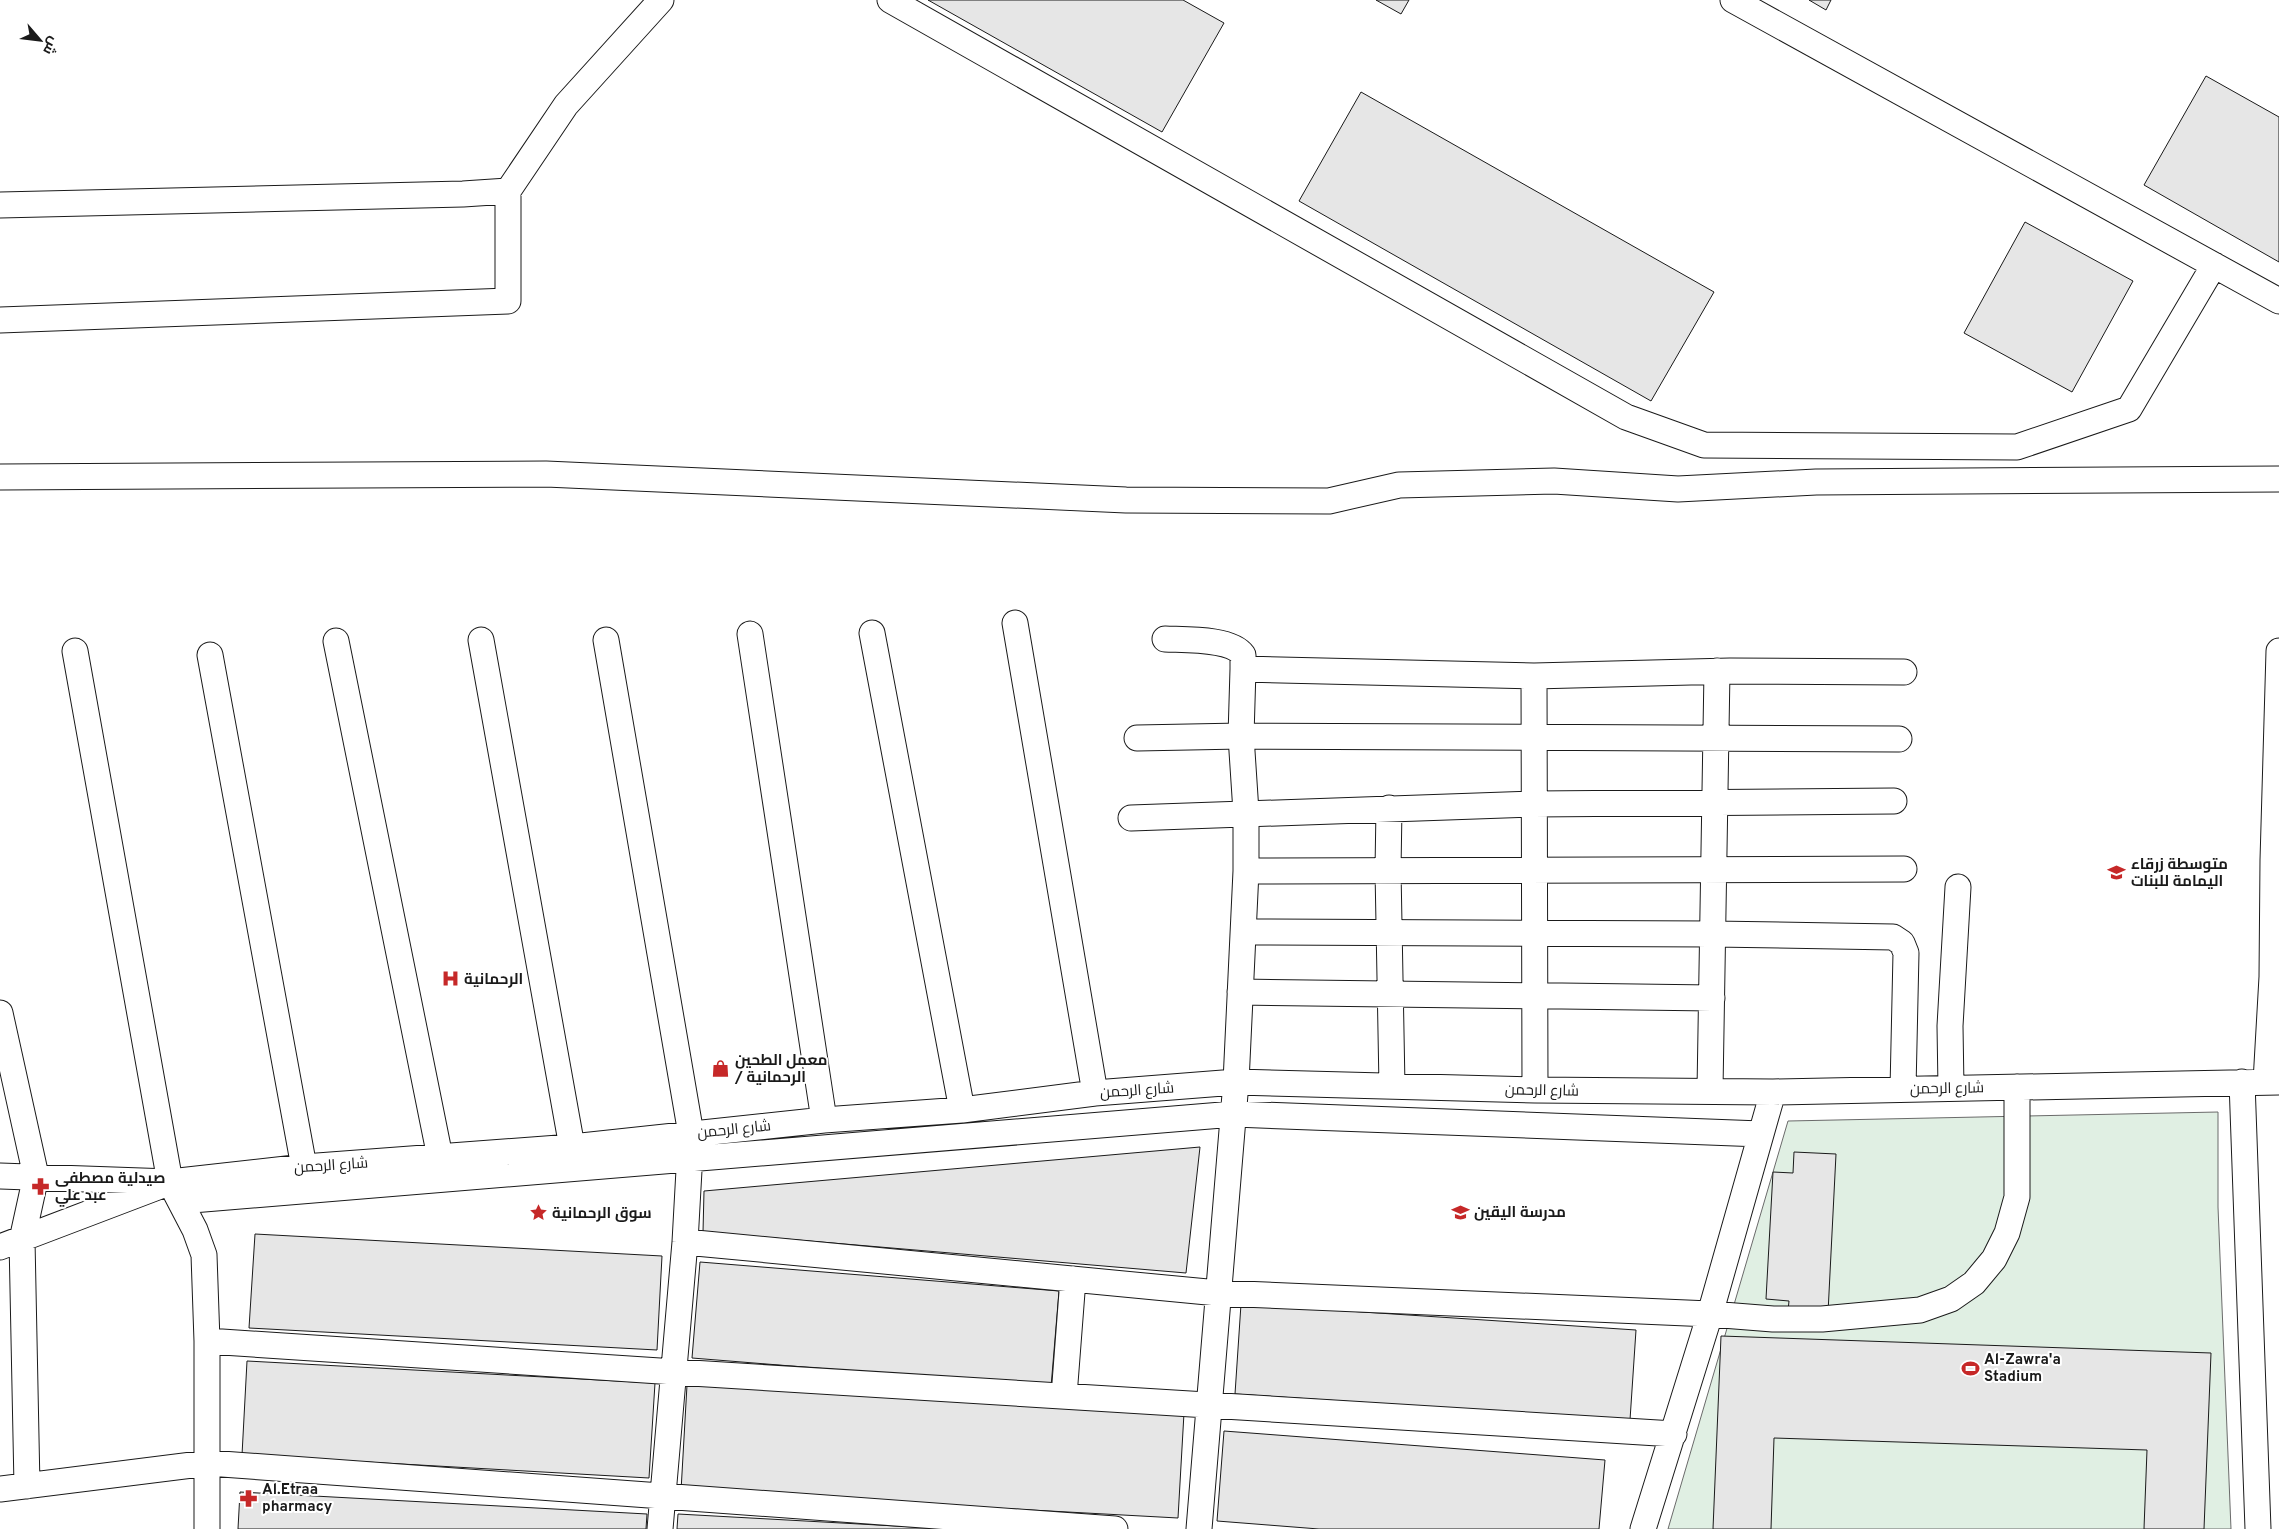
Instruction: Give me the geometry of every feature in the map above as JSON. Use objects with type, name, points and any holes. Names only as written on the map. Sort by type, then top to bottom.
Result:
[{"type":"street","points":[[0,320],[508,301],[508,190],[566,105],[661,0]]},
{"type":"street","points":[[890,0],[1626,417],[1704,445],[2018,447],[2129,409],[2214,265]]},
{"type":"street","points":[[1733,0],[2279,301]]},
{"type":"street","points":[[0,205],[463,194],[508,190]]},
{"type":"street","points":[[0,477],[546,474],[1126,500],[1261,501],[1329,501],[1399,485],[1554,481],[1678,489],[1816,482],[2279,479]]},
{"type":"street","points":[[1015,623],[1096,1093]]},
{"type":"street","points":[[872,633],[962,1110]]},
{"type":"street","points":[[750,634],[824,1120]]},
{"type":"street","points":[[1165,639],[1221,643],[1233,646],[1243,655],[1241,736],[1246,812],[1244,932],[1234,1114],[1199,1529]]},
{"type":"street","points":[[481,640],[572,1147]]},
{"type":"street","points":[[606,640],[691,1134],[675,1372],[660,1529]]},
{"type":"street","points":[[336,641],[440,1158]]},
{"type":"street","points":[[76,651],[175,1191],[195,1230],[204,1255],[207,1341],[207,1529]]},
{"type":"street","points":[[2258,1529],[2262,1082],[2276,977],[2275,915],[2279,651]]},
{"type":"street","points":[[210,655],[304,1167]]},
{"type":"street","points":[[1243,670],[1534,676],[1717,671],[1904,672]]},
{"type":"street","points":[[1710,1090],[1717,671]]},
{"type":"street","points":[[1534,676],[1535,1090]]},
{"type":"street","points":[[1137,738],[1241,736],[1534,739],[1899,739]]},
{"type":"street","points":[[1131,818],[1246,812],[1534,804],[1894,801]]},
{"type":"street","points":[[1389,808],[1388,870],[1392,994],[1392,1086]]},
{"type":"street","points":[[1246,871],[1714,868],[1904,869]]},
{"type":"street","points":[[1951,1088],[1950,1026],[1958,887]]},
{"type":"street","points":[[1244,932],[1713,934],[1894,937],[1902,943],[1906,953],[1903,1089]]},
{"type":"street","points":[[1240,992],[1712,998]]},
{"type":"street","points":[[0,1013],[36,1176],[11,1243],[27,1486]]},
{"type":"street","name":"شارع الرحمن","points":[[0,1176],[36,1176],[175,1191],[304,1167],[572,1147],[824,1120],[962,1110],[1096,1093],[1236,1082],[1535,1090],[1773,1092],[2262,1082]]},
{"type":"street","points":[[685,1242],[1218,1293],[1710,1314],[1773,1320],[1822,1319],[1920,1310],[1952,1299],[1974,1283],[1994,1259],[2007,1233],[2017,1198],[2017,1087]]},
{"type":"street","points":[[1642,1529],[1674,1434],[1710,1314],[1773,1092]]},
{"type":"street","points":[[11,1243],[175,1191],[690,1159],[1234,1114],[1761,1134]]},
{"type":"street","points":[[1064,1396],[1073,1279]]},
{"type":"street","points":[[207,1341],[1674,1434]]},
{"type":"street","points":[[0,1489],[208,1463],[1115,1529]]},
{"type":"green space","name":"Al-Zawra'a Stadium","points":[[2218,1112],[2218,1207],[2231,1529],[1668,1529],[1788,1121]]},
{"type":"building","points":[[928,0],[1183,0],[1224,23],[1162,132]]},
{"type":"building","points":[[1376,0],[1409,0],[1401,14]]},
{"type":"building","points":[[1809,0],[1831,0],[1826,10]]},
{"type":"building","points":[[2206,76],[2279,117],[2279,262],[2144,185]]},
{"type":"building","points":[[1361,92],[1714,292],[1651,401],[1299,201]]},
{"type":"building","points":[[2025,222],[2133,281],[2072,392],[1964,333]]},
{"type":"building","points":[[1200,1147],[1186,1273],[703,1232],[704,1191]]},
{"type":"building","points":[[1794,1152],[1836,1154],[1828,1313],[1788,1311],[1789,1301],[1766,1299],[1773,1172],[1793,1173]]},
{"type":"building","points":[[255,1234],[662,1256],[657,1350],[249,1328]]},
{"type":"building","points":[[700,1262],[1059,1291],[1051,1387],[692,1358]]},
{"type":"building","points":[[1241,1304],[1636,1330],[1630,1420],[1235,1394]]},
{"type":"building","points":[[1721,1336],[2211,1353],[2204,1529],[2144,1529],[2147,1450],[1774,1438],[1771,1529],[1713,1529]]},
{"type":"building","points":[[247,1361],[655,1383],[649,1478],[242,1455]]},
{"type":"building","points":[[687,1385],[1184,1413],[1178,1518],[681,1491]]},
{"type":"building","points":[[1224,1431],[1605,1460],[1599,1529],[1319,1529],[1217,1521]]},
{"type":"building","points":[[240,1492],[647,1514],[646,1529],[238,1529]]},
{"type":"building","points":[[678,1514],[950,1529],[677,1529]]},
{"type":"place","name":"متوسطة زرقاء اليمامة للبنات","points":[[2117,873]]},
{"type":"place","name":"الرحمانية","points":[[450,979]]},
{"type":"place","name":"معمل الطحين / الرحمانية","points":[[721,1069]]},
{"type":"place","name":"صيدلية مصطفى عبد علي","points":[[41,1187]]},
{"type":"place","name":"مدرسة اليقين","points":[[1460,1212]]},
{"type":"place","name":"سوق الرحمانية","points":[[538,1213]]},
{"type":"place","name":"Al-Zawra'a Stadium","points":[[1970,1368]]},
{"type":"place","name":"Al.Etraa pharmacy","points":[[248,1498]]}]
